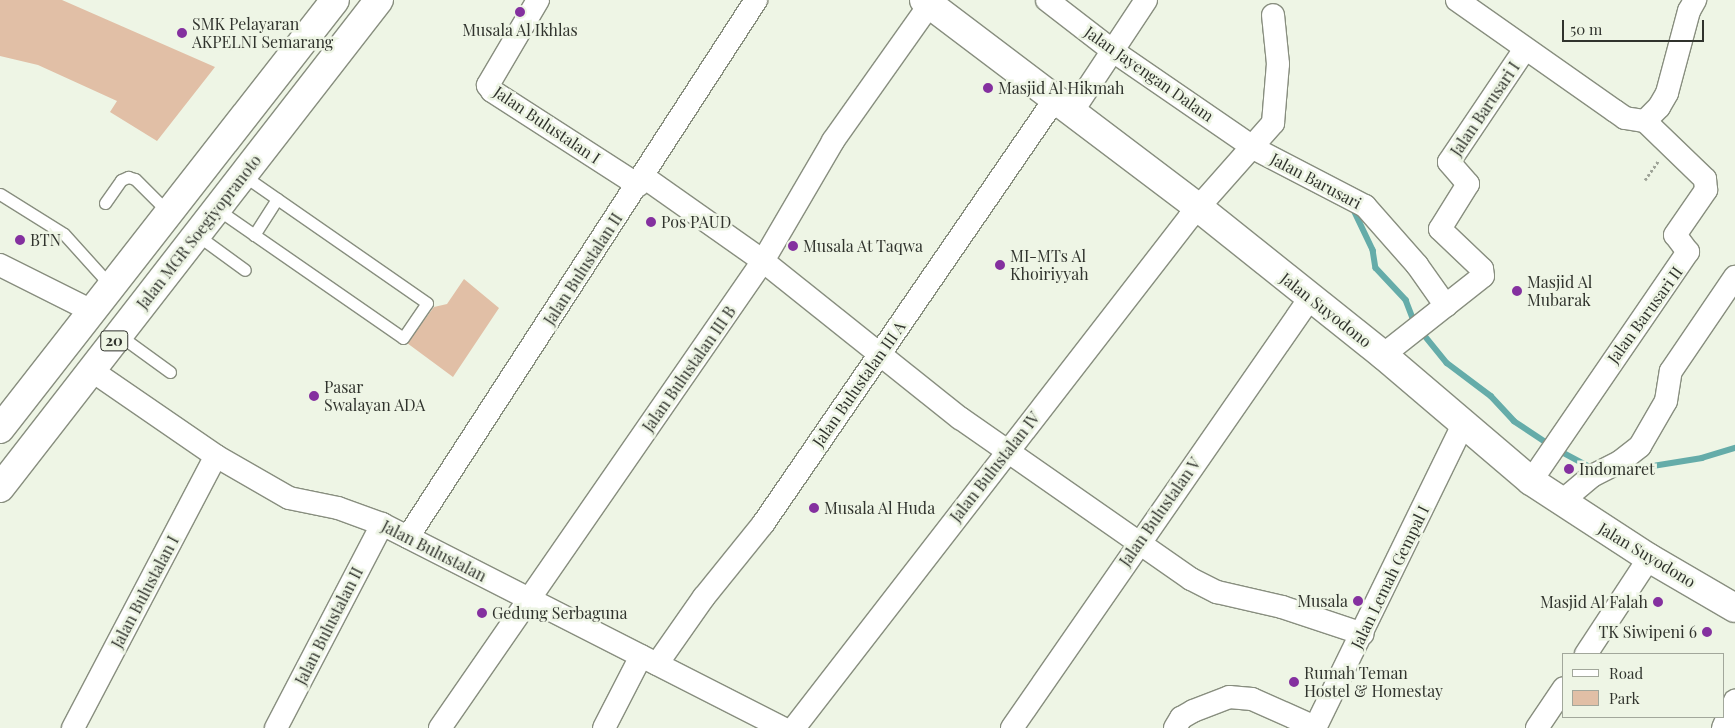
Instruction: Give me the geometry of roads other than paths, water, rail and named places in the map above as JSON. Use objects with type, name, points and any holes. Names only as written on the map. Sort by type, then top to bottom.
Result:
[{"type":"main road","name":"20","points":[[0,429],[335,0]]},
{"type":"main road","name":"Jalan MGR Soegiyopranoto","points":[[0,488],[379,0]]},
{"type":"main road","name":"Jalan Suyodono","points":[[927,2],[1199,208],[1382,354],[1531,481],[1649,558],[1735,608]]},
{"type":"street","name":"Jalan Bulustalan I","points":[[538,0],[488,85],[492,91],[641,181]]},
{"type":"street","name":"Jalan Bulustalan II","points":[[408,537],[641,181],[756,0]]},
{"type":"street","name":"Jalan Jayengan Dalam","points":[[1047,0],[1113,51],[1257,141]]},
{"type":"street","name":"Jalan Bulustalan III A","points":[[604,728],[649,660],[704,597],[763,524],[880,354],[1063,105],[1113,51],[1146,0]]},
{"type":"street","name":"Jalan Barusari I","points":[[1456,0],[1625,118],[1644,121]]},
{"type":"street","points":[[1644,121],[1659,107],[1667,93],[1689,11],[1695,0]]},
{"type":"street","name":"Jalan Bulustalan III B","points":[[440,728],[763,261],[833,141],[927,2]]},
{"type":"street","points":[[1257,141],[1274,117],[1278,64],[1274,15]]},
{"type":"street","name":"Jalan Barusari I","points":[[1382,354],[1419,328],[1484,272],[1440,229],[1468,184],[1449,162],[1526,50]]},
{"type":"street","name":"Jalan Barusari II","points":[[1531,481],[1686,257],[1687,248],[1675,235],[1706,190],[1705,178],[1644,121]]},
{"type":"street","name":"Jalan Barusari","points":[[1199,208],[1257,141],[1376,216],[1446,306]]},
{"type":"street","points":[[641,181],[763,261],[960,418],[1138,544],[1217,592],[1282,607],[1363,634]]},
{"type":"street","name":"Jalan Bulustalan IV","points":[[794,728],[1199,208]]},
{"type":"street","points":[[0,265],[92,311]]},
{"type":"street","points":[[1561,502],[1598,472],[1621,461],[1640,446],[1666,401],[1671,371],[1731,291]]},
{"type":"street","name":"Jalan Bulustalan V","points":[[1012,728],[1310,298]]},
{"type":"street","name":"Jalan Bulustalan","points":[[91,370],[216,456],[288,498],[338,508],[382,524],[783,728]]},
{"type":"street","name":"Jalan Lemah Gempal I","points":[[1315,727],[1363,634],[1463,425]]},
{"type":"street","name":"Jalan Bulustalan I","points":[[74,728],[216,456]]},
{"type":"street","name":"Jalan Bulustalan II","points":[[276,728],[382,524]]},
{"type":"street","points":[[1587,653],[1649,558]]},
{"type":"street","points":[[1537,728],[1562,691]]},
{"type":"street","points":[[1175,728],[1181,718],[1202,706],[1224,698],[1241,697],[1315,727]]},
{"type":"street","points":[[1723,728],[1735,701]]},
{"type":"lane","points":[[217,209],[403,338],[427,303],[243,175]]},
{"type":"lane","points":[[105,203],[121,180],[128,177],[135,179],[169,213]]},
{"type":"lane","points":[[0,194],[64,234],[111,287]]},
{"type":"lane","points":[[254,235],[278,199]]},
{"type":"lane","points":[[197,235],[245,270]]},
{"type":"lane","points":[[119,335],[170,372]]},
{"type":"waterway","points":[[1353,208],[1373,250],[1376,268],[1406,300],[1415,323]]},
{"type":"waterway","points":[[1421,331],[1447,363],[1491,396],[1514,421],[1550,445]]},
{"type":"waterway","points":[[1622,471],[1702,458],[1735,448]]},
{"type":"waterway","points":[[1558,450],[1593,469]]},
{"type":"place","name":"Musala Al Ikhlas","points":[[520,12]]},
{"type":"place","name":"SMK Pelayaran AKPELNI Semarang","points":[[182,33]]},
{"type":"place","name":"Masjid Al Hikmah","points":[[988,88]]},
{"type":"place","name":"Pos PAUD","points":[[651,222]]},
{"type":"place","name":"BTN","points":[[20,240]]},
{"type":"place","name":"Musala At Taqwa","points":[[793,246]]},
{"type":"place","name":"MI-MTs Al Khoiriyyah","points":[[1000,265]]},
{"type":"place","name":"Masjid Al Mubarak","points":[[1517,291]]},
{"type":"place","name":"Pasar Swalayan ADA","points":[[314,396]]},
{"type":"place","name":"Indomaret","points":[[1569,469]]},
{"type":"place","name":"Musala Al Huda","points":[[814,508]]},
{"type":"place","name":"Musala","points":[[1358,601]]},
{"type":"place","name":"Masjid Al Falah","points":[[1658,602]]},
{"type":"place","name":"Gedung Serbaguna","points":[[482,613]]},
{"type":"place","name":"TK Siwipeni 6","points":[[1707,632]]},
{"type":"place","name":"Rumah Teman Hostel & Homestay","points":[[1294,682]]}]
